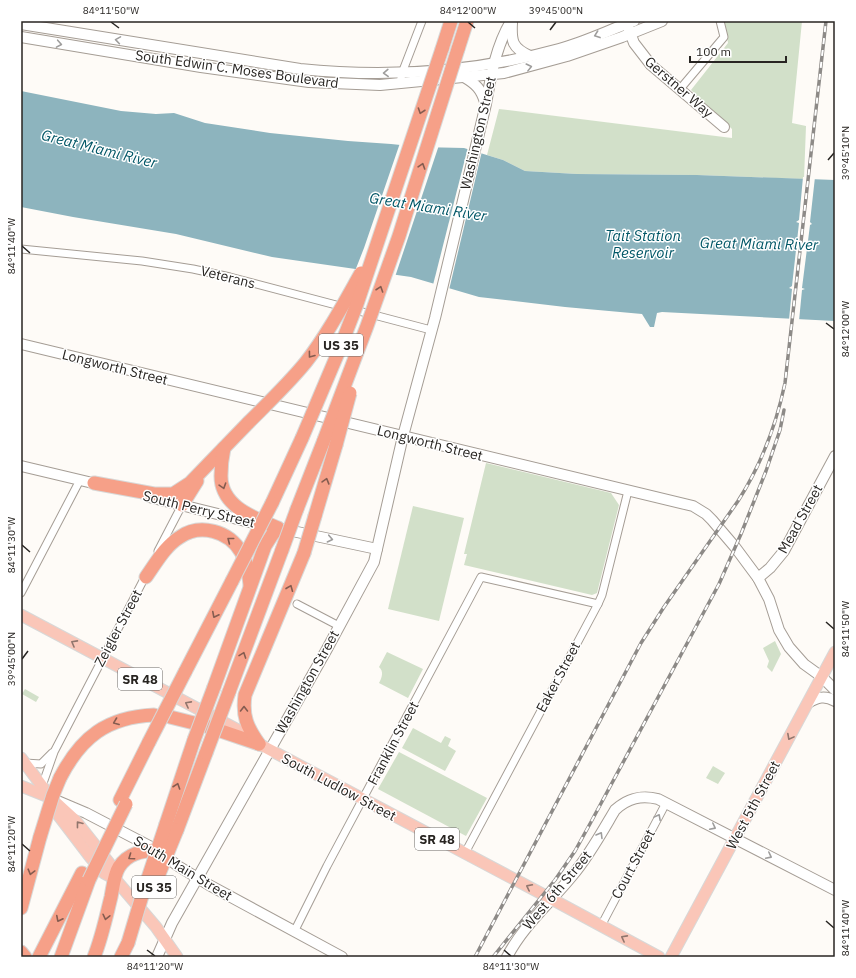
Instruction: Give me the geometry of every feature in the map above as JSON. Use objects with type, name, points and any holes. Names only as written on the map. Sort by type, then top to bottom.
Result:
[{"type":"highway","name":"US 35","points":[[39,957],[86,876],[123,802],[148,745],[272,503],[302,438],[357,304],[374,249],[451,21]]},
{"type":"highway","name":"US 35","points":[[121,957],[150,895],[177,830],[298,509],[330,442],[367,326],[405,219],[467,21]]},
{"type":"highway","points":[[94,483],[154,494],[173,494],[190,484],[286,385],[319,344],[374,249]]},
{"type":"highway","points":[[264,747],[247,725],[244,715],[245,695],[304,553],[315,516],[330,442]]},
{"type":"highway","points":[[128,943],[142,896],[194,740],[267,543],[278,528],[242,512],[231,502],[226,494],[221,478],[224,448]]},
{"type":"highway","points":[[182,505],[211,461]]},
{"type":"highway","points":[[146,577],[165,551],[179,537],[192,531],[208,530],[224,535],[238,548],[248,566],[250,586]]},
{"type":"highway","points":[[21,908],[52,794],[70,760],[79,748],[99,730],[112,723],[138,716],[154,715]]},
{"type":"highway","points":[[170,716],[206,726],[264,747]]},
{"type":"highway","points":[[94,957],[102,933],[118,868],[128,858],[140,851],[157,850]]},
{"type":"highway","points":[[63,952],[86,876]]},
{"type":"highway","points":[[21,952],[25,957]]},
{"type":"main road","name":"South Ludlow Street","points":[[21,615],[238,730],[264,747],[658,957]]},
{"type":"main road","name":"West 5th Street","points":[[671,957],[835,652]]},
{"type":"main road","points":[[23,761],[51,798],[59,816],[91,858],[104,873],[115,879],[156,927],[177,957]]},
{"type":"main road","name":"South Main Street","points":[[21,786],[51,798]]},
{"type":"street","points":[[400,84],[402,73],[422,21]]},
{"type":"street","points":[[512,21],[511,35],[514,45],[520,52],[530,56]]},
{"type":"street","name":"Washington Street","points":[[157,957],[172,923],[197,878],[264,747],[339,626],[374,562],[403,436],[435,318],[486,104],[491,74],[501,42],[512,21]]},
{"type":"street","name":"South Edwin C. Moses Boulevard","points":[[21,37],[308,82],[342,84],[400,84],[511,71],[567,56],[662,21]]},
{"type":"street","points":[[680,89],[724,37],[720,21]]},
{"type":"street","name":"South Edwin C. Moses Boulevard","points":[[21,24],[33,24],[309,70],[337,73],[402,73],[423,72],[494,63],[530,56],[561,48],[630,22]]},
{"type":"street","name":"Gerstner Way","points":[[630,22],[630,34],[642,55],[651,65],[724,127]]},
{"type":"street","points":[[174,62],[176,49]]},
{"type":"street","points":[[260,75],[262,63]]},
{"type":"street","points":[[308,82],[309,70]]},
{"type":"street","points":[[464,77],[478,86],[483,94],[486,104]]},
{"type":"street","name":"Veterans","points":[[21,248],[142,261],[193,269],[230,277],[432,330]]},
{"type":"street","name":"Longworth Street","points":[[21,344],[692,506],[706,514],[735,547],[758,578],[769,599],[778,626],[789,646],[804,664],[822,677]]},
{"type":"street","name":"Mead Street","points":[[758,578],[770,568],[784,551],[835,456]]},
{"type":"street","name":"South Perry Street","points":[[21,466],[231,518],[377,549]]},
{"type":"street","points":[[21,593],[80,480]]},
{"type":"street","name":"Eaker Street","points":[[465,853],[598,604],[602,595],[628,491]]},
{"type":"street","name":"Zeigler Street","points":[[42,786],[54,752],[182,505]]},
{"type":"street","name":"Franklin Street","points":[[294,932],[481,577],[598,604]]},
{"type":"street","points":[[297,604],[339,626]]},
{"type":"street","points":[[822,677],[835,690]]},
{"type":"street","points":[[808,703],[814,699],[824,697],[835,700]]},
{"type":"street","name":"Zeigler Street","points":[[23,761],[41,764],[54,752]]},
{"type":"street","name":"West 6th Street","points":[[507,957],[520,935],[572,876],[589,853],[615,810],[628,800],[644,797],[658,799],[835,890]]},
{"type":"street","name":"South Main Street","points":[[51,798],[86,813],[157,850],[197,878],[342,957]]},
{"type":"street","name":"Court Street","points":[[601,926],[666,803]]},
{"type":"street","points":[[21,952],[29,957]]},
{"type":"green space","points":[[724,21],[802,21],[792,123],[806,126],[804,179],[697,175],[577,174],[525,171],[503,160],[487,155],[499,109],[732,138],[732,129],[691,90],[728,43]]},
{"type":"green space","points":[[486,463],[611,493],[619,505],[597,593],[592,595],[464,565],[467,554],[464,554]]},
{"type":"green space","points":[[413,506],[464,518],[439,621],[388,609]]},
{"type":"green space","points":[[775,641],[781,654],[772,672],[767,667],[769,661],[763,648]]},
{"type":"green space","points":[[387,652],[423,669],[408,698],[379,683],[382,670],[379,667]]},
{"type":"green space","points":[[25,689],[39,697],[36,702],[22,694]]},
{"type":"green space","points":[[413,728],[441,743],[445,736],[451,739],[448,746],[456,751],[445,771],[402,748]]},
{"type":"green space","points":[[399,752],[487,798],[466,836],[378,789]]},
{"type":"green space","points":[[713,766],[725,773],[718,784],[706,778]]},
{"type":"water","name":"Tait Station Reservoir","points":[[21,91],[121,111],[156,114],[174,113],[205,123],[270,133],[420,147],[464,148],[503,160],[525,171],[577,174],[697,175],[835,180],[835,321],[662,312],[657,313],[654,327],[650,327],[642,314],[479,297],[411,277],[272,257],[176,234],[21,207]]},
{"type":"pier","points":[[400,143],[439,145],[395,277],[355,271],[364,248]]},
{"type":"pier","points":[[468,147],[482,151],[449,290],[433,285]]},
{"type":"pier","points":[[803,177],[815,177],[810,222],[812,224],[810,225],[802,288],[805,289],[802,290],[799,321],[789,320],[792,289],[789,288],[792,286],[799,223],[796,222],[799,220]]},
{"type":"railway","points":[[475,957],[641,643],[664,607],[738,501],[754,473],[767,445],[777,415],[785,383],[826,21]]},
{"type":"railway","points":[[493,957],[555,880],[575,851],[719,584],[766,471],[780,430],[784,410]]},
{"type":"water label","name":"Great Miami River","points":[[99,149]]},
{"type":"water label","name":"Great Miami River","points":[[428,207]]},
{"type":"water label","name":"Great Miami River","points":[[759,244]]}]
